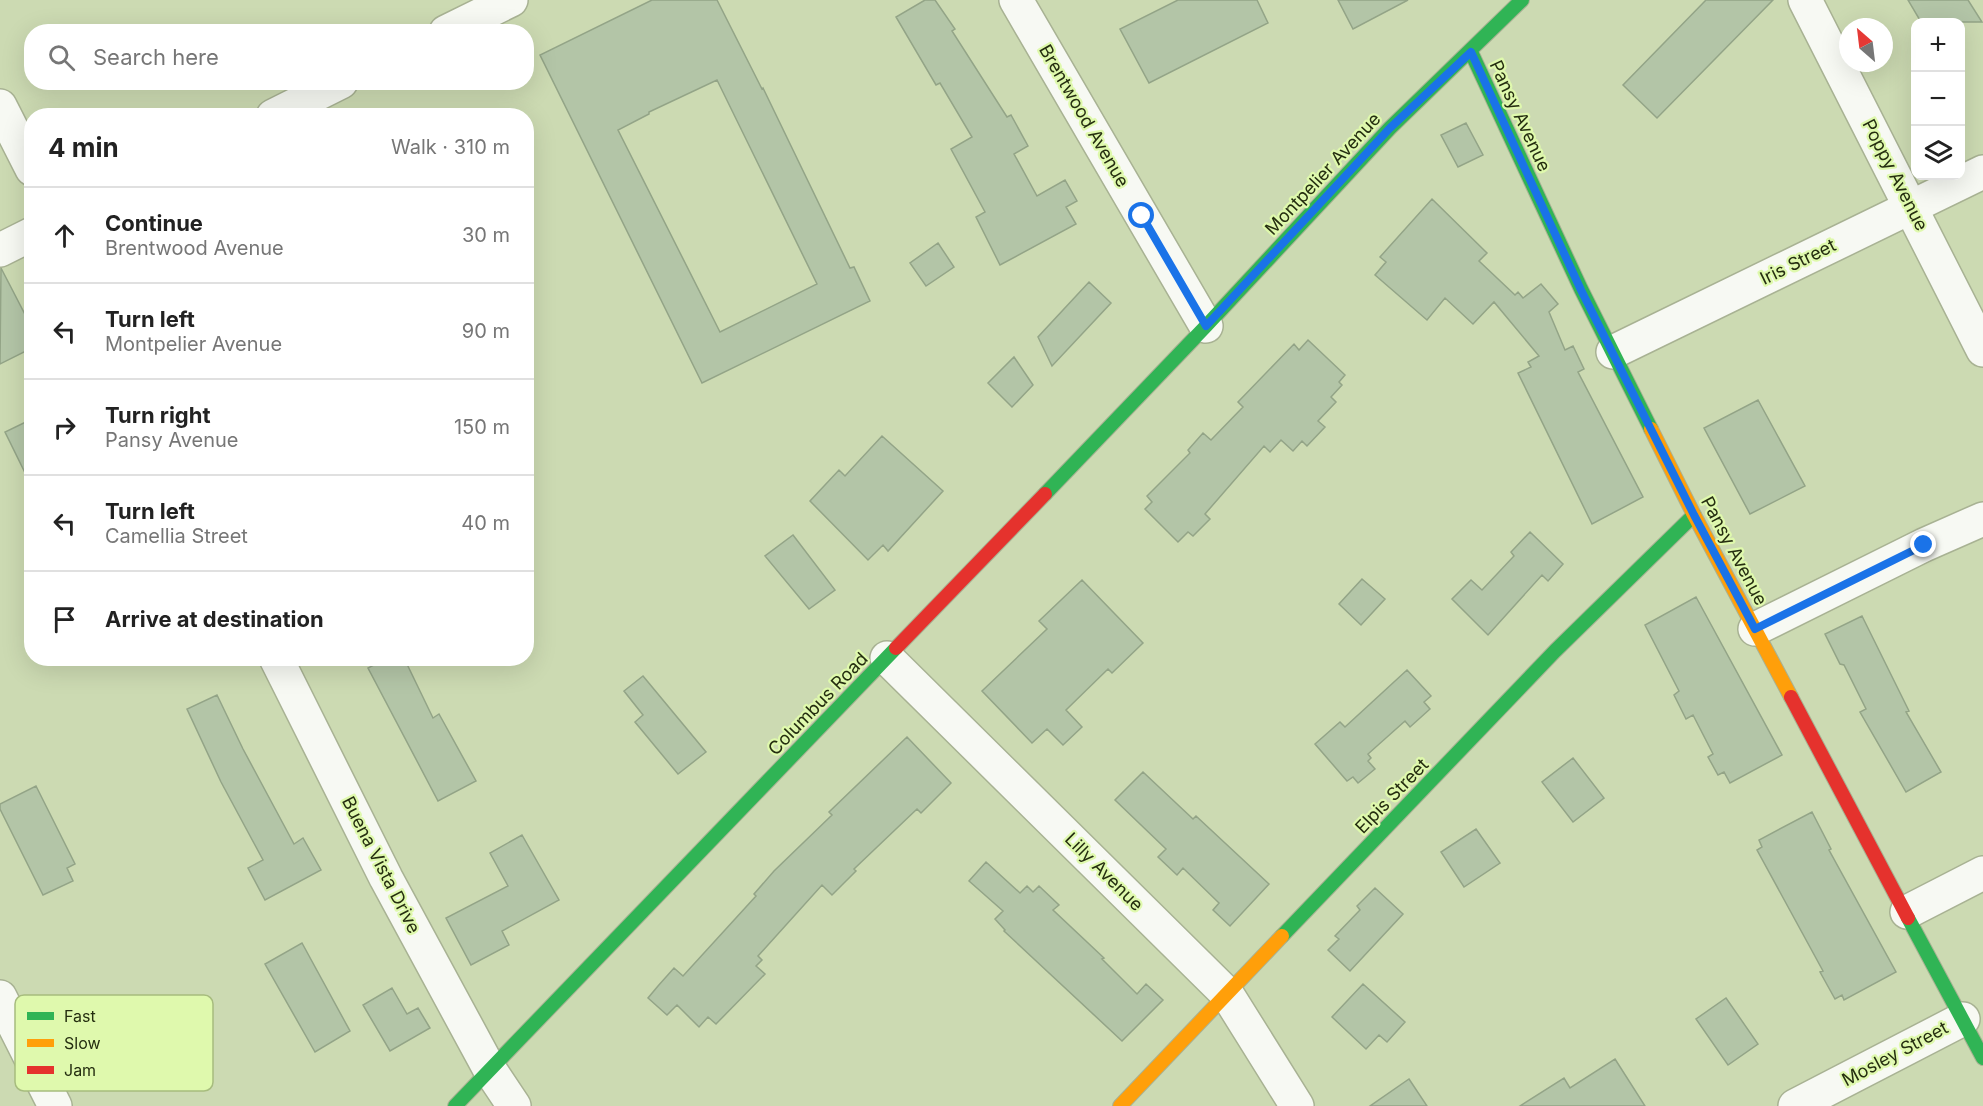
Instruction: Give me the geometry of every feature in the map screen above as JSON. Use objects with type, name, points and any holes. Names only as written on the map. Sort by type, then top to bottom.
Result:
[{"type":"street","points":[[462,24],[511,0]]},
{"type":"street","name":"Brentwood Avenue","points":[[1016,0],[1206,326]]},
{"type":"street","name":"Montpelier Avenue","points":[[1206,326],[1390,128],[1471,52],[1522,0]]},
{"type":"street","name":"Poppy Avenue","points":[[1805,0],[1983,350]]},
{"type":"street","name":"Pansy Avenue","points":[[1471,52],[1581,290],[1694,515],[1983,1058]]},
{"type":"street","points":[[289,108],[325,90]]},
{"type":"street","points":[[0,106],[24,153]]},
{"type":"street","name":"Iris Street","points":[[1613,352],[1983,172]]},
{"type":"street","points":[[0,250],[24,238]]},
{"type":"street","name":"Columbus Road","points":[[455,1106],[1206,326]]},
{"type":"street","name":"Elpis Street","points":[[1120,1106],[1555,651],[1694,515]]},
{"type":"street","points":[[1755,629],[1924,545],[1983,519]]},
{"type":"street","name":"Lilly Avenue","points":[[887,658],[1227,994],[1297,1106]]},
{"type":"street","name":"Buena Vista Drive","points":[[280,666],[386,878],[490,1070],[514,1106]]},
{"type":"street","points":[[1907,912],[1983,873]]},
{"type":"street","points":[[0,998],[15,1027]]},
{"type":"street","name":"Mosley Street","points":[[1796,1106],[1963,1019]]},
{"type":"street","points":[[47,1091],[55,1106]]},
{"type":"building","points":[[652,0],[717,0],[763,88],[850,268],[854,267],[870,301],[702,383],[540,55]],"holes":[[[717,80],[817,284],[720,332],[618,130],[649,112]]]},
{"type":"building","points":[[925,0],[935,0],[955,29],[952,31],[1007,117],[1011,115],[1028,146],[1014,154],[1037,196],[1065,180],[1077,201],[1066,207],[1076,224],[1000,265],[976,217],[985,212],[951,149],[972,137],[940,83],[936,85],[896,17]]},
{"type":"building","points":[[1178,0],[1257,0],[1268,23],[1149,83],[1120,29]]},
{"type":"building","points":[[1338,0],[1408,0],[1353,29]]},
{"type":"building","points":[[1706,0],[1773,0],[1657,118],[1623,85]]},
{"type":"building","points":[[1908,0],[1968,0],[1982,22],[1965,22],[1965,18],[1919,18]]},
{"type":"building","points":[[1466,123],[1483,155],[1458,167],[1441,135]]},
{"type":"building","points":[[1432,199],[1487,253],[1479,261],[1515,295],[1518,292],[1523,298],[1541,284],[1558,304],[1549,312],[1565,350],[1573,346],[1584,369],[1578,372],[1643,497],[1592,524],[1518,373],[1531,367],[1528,362],[1539,356],[1494,302],[1473,324],[1445,298],[1427,320],[1375,275],[1386,262],[1380,257]]},
{"type":"building","points":[[938,243],[954,267],[926,286],[910,263]]},
{"type":"building","points":[[1,268],[24,313],[24,352],[0,364]]},
{"type":"building","points":[[1089,282],[1111,303],[1052,366],[1038,337]]},
{"type":"building","points":[[1308,340],[1345,375],[1339,382],[1342,385],[1331,397],[1336,402],[1318,421],[1325,427],[1307,446],[1302,441],[1293,451],[1281,440],[1270,452],[1264,446],[1205,514],[1210,519],[1193,536],[1188,532],[1178,542],[1145,509],[1152,502],[1147,496],[1190,453],[1188,450],[1203,433],[1211,440],[1243,407],[1238,402],[1294,344],[1299,350]]},
{"type":"building","points":[[1014,357],[1033,385],[1012,407],[988,383]]},
{"type":"building","points":[[1758,400],[1805,486],[1750,514],[1704,428]]},
{"type":"building","points":[[24,423],[24,471],[5,432]]},
{"type":"building","points":[[882,436],[943,491],[888,551],[883,545],[868,560],[810,501],[839,470],[845,476]]},
{"type":"building","points":[[1530,532],[1563,564],[1548,581],[1542,575],[1488,635],[1452,599],[1471,580],[1482,590],[1514,556],[1511,552]]},
{"type":"building","points":[[793,535],[835,590],[809,609],[765,556]]},
{"type":"building","points":[[1362,579],[1385,599],[1361,625],[1339,604]]},
{"type":"building","points":[[1082,580],[1143,643],[1112,673],[1108,669],[1066,710],[1082,727],[1063,745],[1047,729],[1032,743],[982,691],[1047,629],[1039,621]]},
{"type":"building","points":[[1696,597],[1782,755],[1730,783],[1724,772],[1718,775],[1708,757],[1713,754],[1693,715],[1686,719],[1674,695],[1679,691],[1645,625]]},
{"type":"building","points":[[1862,616],[1909,711],[1906,712],[1941,772],[1906,792],[1860,712],[1866,709],[1844,665],[1840,664],[1825,634]]},
{"type":"building","points":[[372,666],[408,666],[433,718],[439,714],[476,781],[438,801],[368,668]]},
{"type":"building","points":[[1407,670],[1431,696],[1424,702],[1430,709],[1410,727],[1405,721],[1368,754],[1371,758],[1368,761],[1375,769],[1358,783],[1353,777],[1347,781],[1315,744],[1340,722],[1345,727]]},
{"type":"building","points":[[643,676],[706,752],[678,774],[635,722],[643,715],[624,691]]},
{"type":"building","points":[[217,695],[294,844],[303,838],[321,870],[265,900],[248,868],[263,860],[221,782],[187,709]]},
{"type":"building","points":[[907,737],[951,783],[921,813],[917,809],[854,869],[856,871],[832,895],[822,885],[758,956],[762,960],[756,966],[765,974],[716,1024],[708,1017],[699,1027],[677,1005],[667,1015],[648,998],[674,968],[683,976],[756,896],[754,894],[774,871],[832,815],[829,812]]},
{"type":"building","points":[[1573,758],[1604,798],[1573,822],[1542,782]]},
{"type":"building","points":[[1143,772],[1193,819],[1196,816],[1269,884],[1230,926],[1213,910],[1219,903],[1183,868],[1177,875],[1158,857],[1166,849],[1115,800]]},
{"type":"building","points":[[36,786],[75,864],[67,868],[73,881],[43,895],[0,809],[0,804]]},
{"type":"building","points":[[1812,812],[1831,849],[1829,850],[1896,972],[1844,1000],[1842,995],[1835,999],[1820,972],[1823,971],[1757,850],[1762,847],[1759,840]]},
{"type":"building","points":[[1476,829],[1500,863],[1464,887],[1441,852]]},
{"type":"building","points":[[522,835],[559,900],[502,931],[509,945],[471,965],[446,918],[508,886],[490,853]]},
{"type":"building","points":[[986,862],[1020,893],[1027,886],[1033,892],[1039,886],[1059,905],[1053,910],[1104,958],[1102,959],[1137,994],[1146,984],[1163,1000],[1122,1041],[1004,931],[995,919],[1003,911],[969,881]]},
{"type":"building","points":[[1375,888],[1403,914],[1350,971],[1328,950],[1339,939],[1335,936],[1360,910],[1357,906]]},
{"type":"building","points":[[302,943],[350,1031],[315,1052],[265,964]]},
{"type":"building","points":[[1363,984],[1405,1022],[1387,1042],[1379,1035],[1366,1049],[1332,1017]]},
{"type":"building","points":[[392,988],[407,1014],[418,1008],[430,1028],[390,1051],[363,1005]]},
{"type":"building","points":[[1726,998],[1758,1044],[1728,1065],[1696,1019]]},
{"type":"building","points":[[1615,1059],[1645,1106],[1520,1106],[1564,1078],[1570,1088]]},
{"type":"building","points":[[1409,1079],[1427,1106],[1370,1106]]},
{"type":"traffic: fast","points":[[1045,494],[1206,326],[1390,128],[1522,0]]},
{"type":"traffic: fast","points":[[1471,52],[1581,289],[1651,429]]},
{"type":"traffic: fast","points":[[1282,936],[1555,651],[1694,515]]},
{"type":"traffic: fast","points":[[455,1106],[896,648]]},
{"type":"traffic: fast","points":[[1908,918],[1983,1058]]},
{"type":"traffic: slow","points":[[1651,429],[1791,697]]},
{"type":"traffic: slow","points":[[1120,1106],[1282,936]]},
{"type":"traffic: jam","points":[[896,648],[1045,494]]},
{"type":"traffic: jam","points":[[1791,697],[1908,918]]},
{"type":"route","points":[[1142,216],[1206,326],[1390,128],[1471,52],[1581,290],[1694,515],[1755,629],[1924,545]]}]
